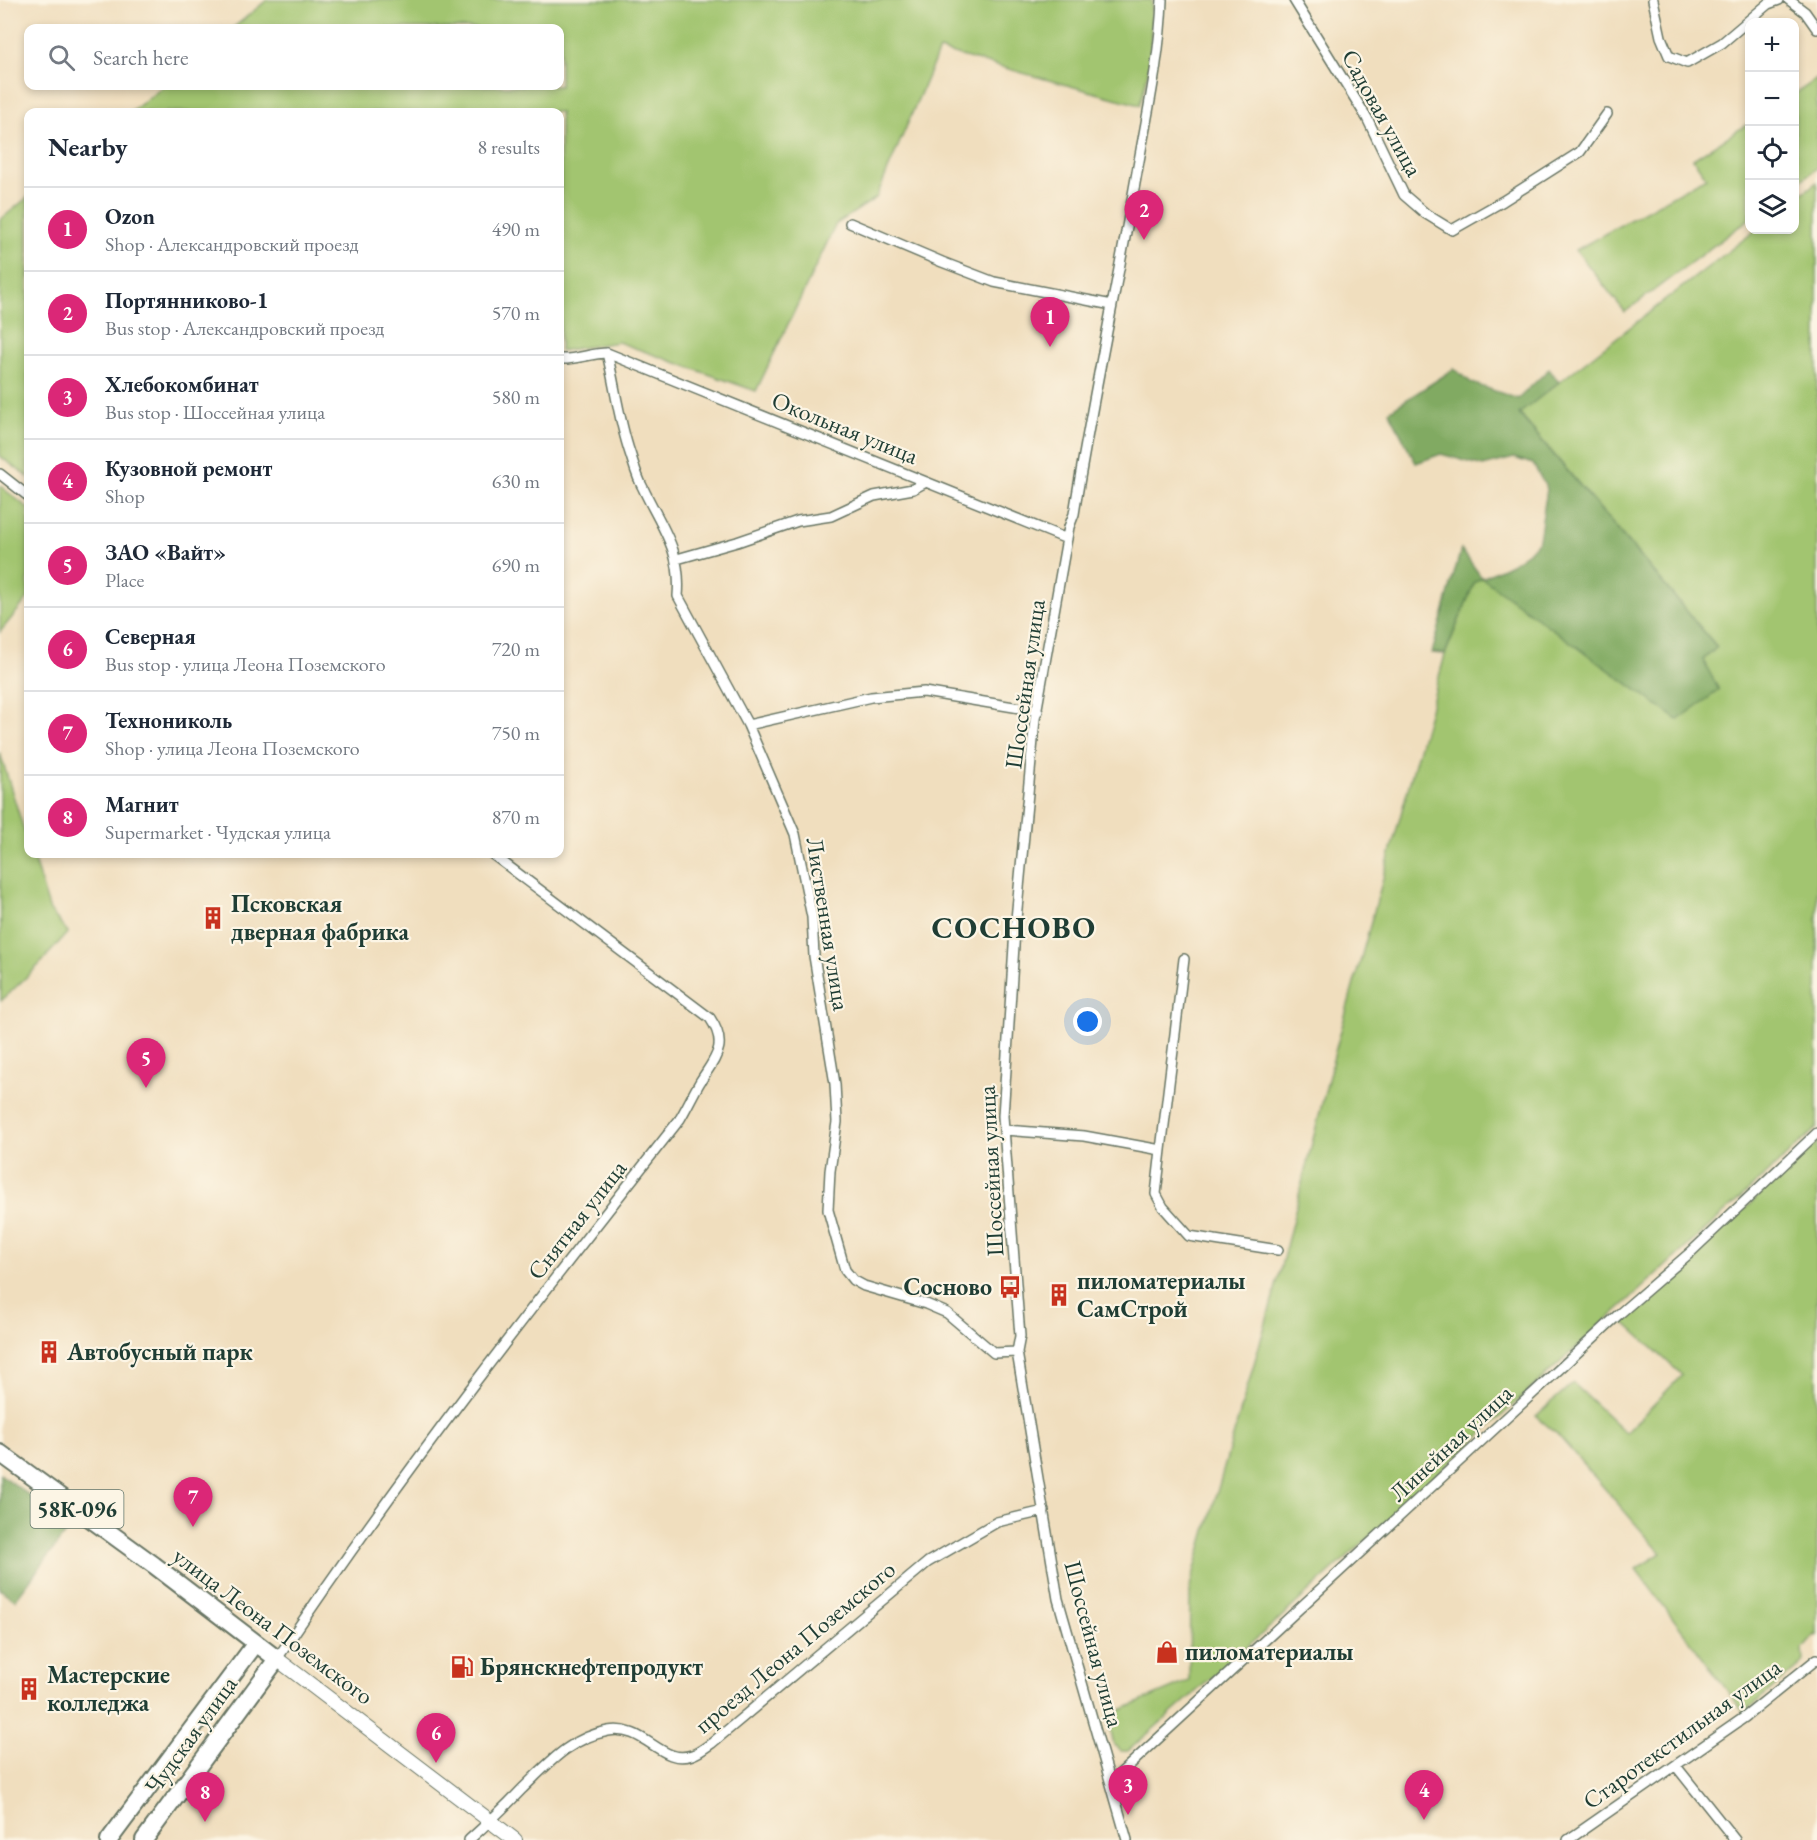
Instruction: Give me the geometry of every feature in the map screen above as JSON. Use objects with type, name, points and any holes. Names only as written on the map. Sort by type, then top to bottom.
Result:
[{"type":"highway","name":"улица Леона Поземского","points":[[0,1453],[277,1659]]},
{"type":"highway","name":"Чудская улица","points":[[109,1840],[256,1643]]},
{"type":"highway","name":"Чудская улица","points":[[144,1840],[277,1659]]},
{"type":"main road","name":"улица Леона Поземского","points":[[277,1659],[514,1840]]},
{"type":"street","name":"Шоссейная улица","points":[[1127,1840],[1058,1599],[1017,1352],[1020,1336],[1003,1116],[1016,930],[1038,711],[1067,539],[1074,514],[1088,426],[1150,100],[1162,0]]},
{"type":"street","name":"Садовая улица","points":[[1294,0],[1362,109],[1404,195],[1426,214],[1452,230],[1580,152],[1607,114]]},
{"type":"street","points":[[1653,0],[1661,38],[1669,56],[1687,63],[1722,43],[1768,4],[1779,0]]},
{"type":"street","points":[[1789,0],[1805,12],[1817,29]]},
{"type":"street","points":[[850,223],[994,282],[1112,305]]},
{"type":"street","points":[[564,360],[594,353],[607,353]]},
{"type":"street","name":"Окольная улица","points":[[607,353],[1067,539]]},
{"type":"street","name":"Лиственная улица","points":[[607,353],[629,450],[641,486],[677,559],[680,579],[678,596],[748,725],[795,834],[812,917],[814,956],[835,1084],[837,1122],[830,1171],[828,1210],[845,1270],[853,1280],[864,1286],[926,1304],[947,1313],[994,1353],[1017,1352]]},
{"type":"street","points":[[0,474],[24,493]]},
{"type":"street","points":[[677,559],[798,521],[831,516],[874,496],[913,489],[926,482]]},
{"type":"street","points":[[748,725],[872,697],[924,692],[1038,711]]},
{"type":"street","name":"Снятная улица","points":[[277,1659],[337,1570],[478,1376],[680,1119],[700,1082],[718,1056],[718,1033],[710,1018],[497,858]]},
{"type":"street","points":[[1184,959],[1156,1194],[1163,1207],[1189,1236],[1278,1250]]},
{"type":"street","points":[[1004,1131],[1084,1136],[1161,1150]]},
{"type":"street","name":"Линейная улица","points":[[1111,1782],[1610,1322],[1691,1252],[1817,1132]]},
{"type":"street","name":"проезд Леона Поземского","points":[[469,1840],[554,1758],[571,1744],[585,1737],[622,1729],[633,1732],[672,1755],[682,1757],[696,1754],[928,1562],[997,1522],[1044,1512]]},
{"type":"street","name":"Старотекстильная улица","points":[[1568,1840],[1745,1717],[1817,1659]]},
{"type":"street","points":[[1676,1766],[1735,1840]]},
{"type":"green space","points":[[267,0],[1152,0],[1150,64],[1140,105],[939,50],[876,198],[836,224],[756,391],[618,342],[564,350],[564,108],[136,108],[159,90],[564,90],[564,24],[238,24]]},
{"type":"green space","points":[[1817,79],[1817,168],[1799,182],[1799,126],[1799,91]]},
{"type":"green space","points":[[1745,126],[1745,222],[1625,312],[1576,250],[1706,177],[1693,159]]},
{"type":"green space","points":[[1817,182],[1817,1128],[1280,1618],[1128,1751],[1121,1751],[1114,1745],[1107,1716],[1189,1681],[1190,1586],[1273,1298],[1335,1052],[1445,655],[1475,581],[1482,578],[1703,660],[1717,647],[1519,413],[1751,234],[1799,234],[1799,196]]},
{"type":"green space","points":[[24,200],[24,474],[0,456],[0,220]]},
{"type":"green space","points":[[1454,369],[1472,383],[1518,399],[1549,369],[1559,382],[1519,414],[1717,647],[1703,660],[1719,690],[1678,720],[1482,578],[1511,564],[1528,552],[1539,540],[1547,489],[1533,464],[1514,458],[1483,466],[1441,454],[1416,463],[1389,411]]},
{"type":"green space","points":[[0,486],[24,505],[24,603],[0,632]]},
{"type":"green space","points":[[1461,549],[1482,578],[1475,581],[1445,654],[1432,653]]},
{"type":"green space","points":[[0,753],[24,830],[24,858],[33,858],[50,911],[68,932],[39,965],[1,1001]]},
{"type":"green space","points":[[1817,1142],[1817,1636],[1815,1635],[1803,1649],[1804,1662],[1744,1713],[1636,1569],[1661,1553],[1557,1434],[1536,1416],[1573,1383],[1626,1433],[1682,1375],[1623,1321]]},
{"type":"green space","points":[[0,1474],[71,1526],[15,1600],[0,1589]]},
{"type":"place","name":"Портянниково-1","points":[[1144,240]]},
{"type":"place","name":"Ozon","points":[[1050,347]]},
{"type":"place","name":"Псковская дверная фабрика","points":[[213,918]]},
{"type":"place","name":"ЗАО «Вайт»","points":[[146,1088]]},
{"type":"place","name":"Сосново","points":[[1010,1287]]},
{"type":"place","name":"пиломатериалы СамСтрой","points":[[1059,1295]]},
{"type":"place","name":"Автобусный парк","points":[[49,1352]]},
{"type":"place","name":"Технониколь","points":[[193,1527]]},
{"type":"place","name":"пиломатериалы","points":[[1167,1652]]},
{"type":"place","name":"Брянскнефтепродукт","points":[[462,1667]]},
{"type":"place","name":"Мастерские колледжа","points":[[29,1689]]},
{"type":"place","name":"Северная","points":[[436,1763]]},
{"type":"place","name":"Хлебокомбинат","points":[[1128,1815]]},
{"type":"place","name":"Кузовной ремонт","points":[[1424,1820]]},
{"type":"place","name":"Магнит","points":[[205,1822]]},
{"type":"district","name":"СОСНОВО","points":[[1014,928]]}]
